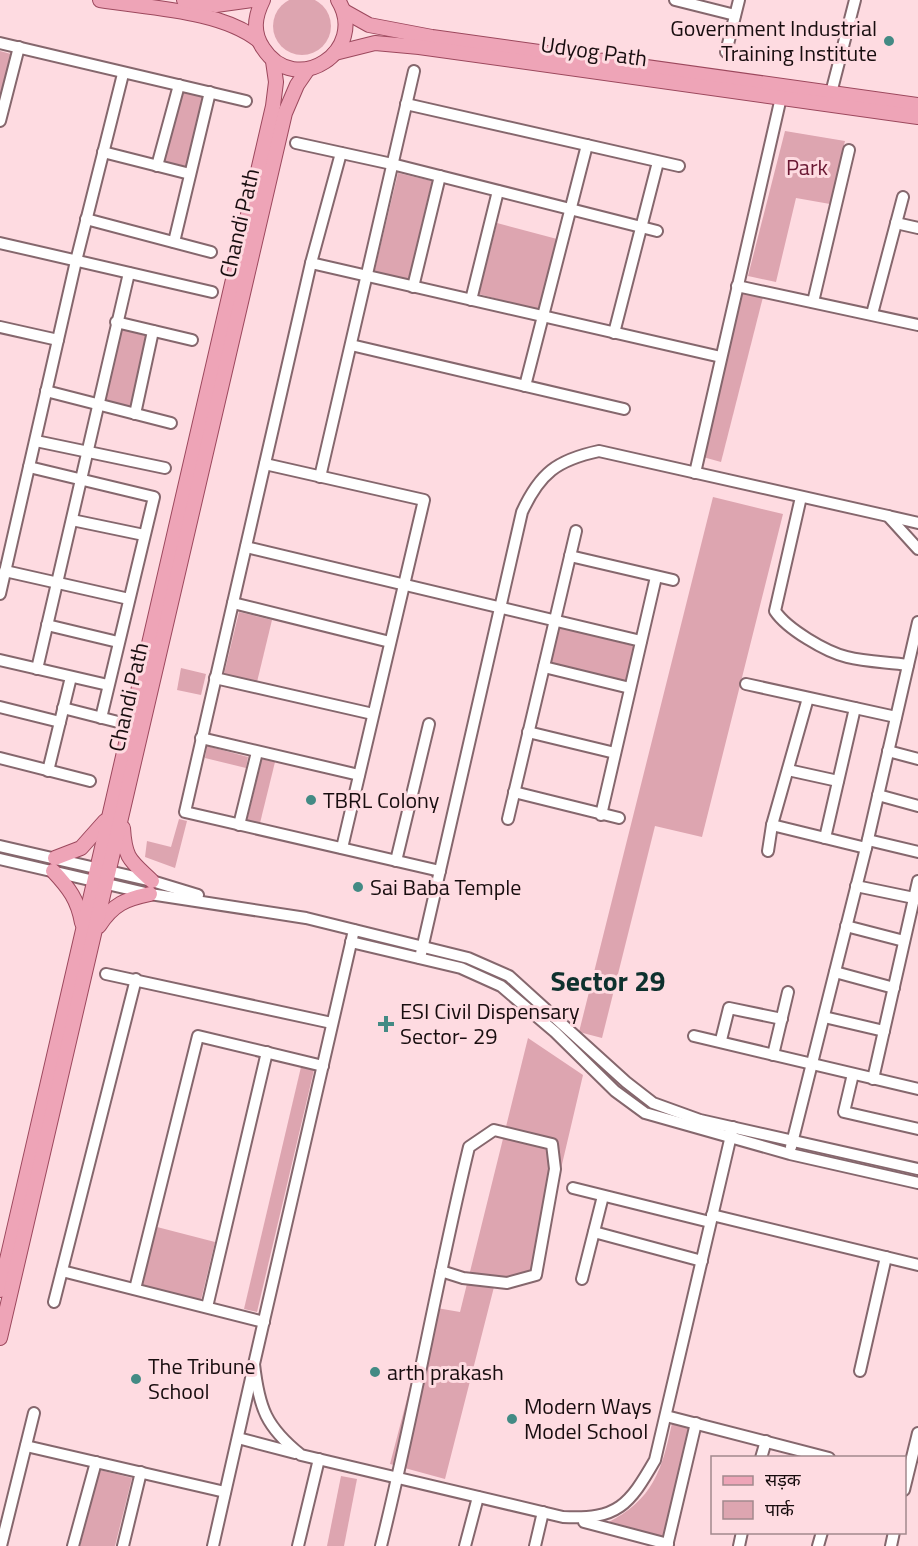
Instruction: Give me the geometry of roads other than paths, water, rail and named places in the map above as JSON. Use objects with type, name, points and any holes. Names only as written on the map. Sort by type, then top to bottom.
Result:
[{"type":"main road","points":[[100,0],[214,19],[244,29],[258,40],[273,61],[282,66],[308,69]]},
{"type":"main road","points":[[184,0],[216,5],[252,0]]},
{"type":"main road","points":[[258,40],[255,22],[263,0]]},
{"type":"main road","points":[[335,53],[343,40],[345,27],[341,6]]},
{"type":"main road","name":"Udyog Path","points":[[341,6],[369,25],[918,117]]},
{"type":"main road","name":"Udyog Path","points":[[308,69],[321,65],[335,53],[375,43],[419,46],[782,93],[831,93],[918,105]]},
{"type":"main road","name":"Chandi Path","points":[[116,813],[130,725],[273,106],[276,82],[273,61]]},
{"type":"main road","name":"Chandi Path","points":[[0,1338],[101,876],[285,112],[297,85],[308,69]]},
{"type":"main road","points":[[116,813],[125,852],[151,887],[123,900],[88,933],[79,904],[54,865],[81,848],[116,813]]},
{"type":"main road","name":"Chandi Path","points":[[0,1290],[88,933]]},
{"type":"street","points":[[675,0],[735,15]]},
{"type":"street","points":[[726,52],[739,0]]},
{"type":"street","points":[[831,93],[855,0]]},
{"type":"street","points":[[0,43],[123,74],[246,101]]},
{"type":"street","points":[[0,121],[18,47]]},
{"type":"street","points":[[320,477],[414,71]]},
{"type":"street","points":[[0,594],[76,261],[123,74]]},
{"type":"street","points":[[157,166],[178,85]]},
{"type":"street","points":[[174,242],[210,92]]},
{"type":"street","points":[[694,473],[782,93]]},
{"type":"street","points":[[406,104],[679,166]]},
{"type":"street","points":[[296,142],[657,231]]},
{"type":"street","points":[[525,386],[587,146]]},
{"type":"street","points":[[813,302],[849,150]]},
{"type":"street","points":[[104,152],[190,174]]},
{"type":"street","points":[[341,153],[311,263],[184,812],[440,871]]},
{"type":"street","points":[[614,333],[658,162]]},
{"type":"street","points":[[413,287],[440,176]]},
{"type":"street","points":[[471,300],[498,191]]},
{"type":"street","points":[[872,314],[903,197]]},
{"type":"street","points":[[86,219],[211,252]]},
{"type":"street","points":[[896,223],[918,228]]},
{"type":"street","points":[[0,243],[212,292]]},
{"type":"street","points":[[311,263],[721,357]]},
{"type":"street","points":[[37,669],[129,273]]},
{"type":"street","points":[[738,286],[918,325]]},
{"type":"street","points":[[116,322],[192,340]]},
{"type":"street","points":[[0,327],[58,340]]},
{"type":"street","points":[[135,414],[153,331]]},
{"type":"street","points":[[351,345],[624,409]]},
{"type":"street","points":[[46,391],[171,423]]},
{"type":"street","points":[[36,441],[165,468]]},
{"type":"street","points":[[422,952],[522,512],[534,487],[555,468],[574,456],[599,451],[918,523]]},
{"type":"street","points":[[265,464],[424,500],[342,848]]},
{"type":"street","points":[[29,467],[154,497],[101,718]]},
{"type":"street","points":[[801,497],[776,611],[782,621],[845,657],[907,670],[918,678]]},
{"type":"street","points":[[888,516],[918,549]]},
{"type":"street","points":[[72,520],[144,536]]},
{"type":"street","points":[[508,819],[576,531]]},
{"type":"street","points":[[246,548],[641,641]]},
{"type":"street","points":[[570,556],[673,580]]},
{"type":"street","points":[[5,571],[129,599]]},
{"type":"street","points":[[601,814],[656,577]]},
{"type":"street","points":[[233,603],[390,642]]},
{"type":"street","points":[[790,1154],[867,844],[918,622]]},
{"type":"street","points":[[47,625],[118,642]]},
{"type":"street","points":[[0,660],[108,685]]},
{"type":"street","points":[[544,667],[630,688]]},
{"type":"street","points":[[48,771],[71,677]]},
{"type":"street","points":[[215,678],[373,714]]},
{"type":"street","points":[[746,684],[896,717]]},
{"type":"street","points":[[768,851],[772,825],[808,698]]},
{"type":"street","points":[[0,707],[60,722]]},
{"type":"street","points":[[63,708],[130,725]]},
{"type":"street","points":[[825,838],[855,708]]},
{"type":"street","points":[[396,861],[429,724]]},
{"type":"street","points":[[528,732],[615,753]]},
{"type":"street","points":[[201,738],[359,775]]},
{"type":"street","points":[[888,751],[918,759]]},
{"type":"street","points":[[239,825],[257,752]]},
{"type":"street","points":[[0,758],[90,781]]},
{"type":"street","points":[[788,770],[838,781]]},
{"type":"street","points":[[514,792],[619,818]]},
{"type":"street","points":[[878,795],[918,806]]},
{"type":"street","points":[[772,825],[825,838],[918,852]]},
{"type":"street","points":[[0,846],[54,865],[354,930],[422,952],[501,986],[555,1032],[615,1091],[645,1113],[732,1133],[793,1141],[918,1169]]},
{"type":"street","points":[[0,859],[54,865]]},
{"type":"street","points":[[873,1079],[918,881]]},
{"type":"street","points":[[856,886],[914,898]]},
{"type":"street","points":[[846,926],[904,941]]},
{"type":"street","points":[[213,1546],[354,930]]},
{"type":"street","points":[[351,942],[422,952]]},
{"type":"street","points":[[835,972],[894,988]]},
{"type":"street","points":[[106,974],[332,1023]]},
{"type":"street","points":[[54,1302],[136,979]]},
{"type":"street","points":[[773,1054],[788,992]]},
{"type":"street","points":[[721,1040],[729,1008],[782,1019]]},
{"type":"street","points":[[824,1017],[884,1031]]},
{"type":"street","points":[[135,1289],[198,1036],[323,1066]]},
{"type":"street","points":[[694,1036],[721,1040],[918,1089]]},
{"type":"street","points":[[207,1307],[267,1053]]},
{"type":"street","points":[[853,1074],[844,1112],[918,1129]]},
{"type":"street","points":[[381,1546],[398,1478],[441,1271],[469,1147],[494,1130],[552,1144],[555,1169],[536,1275],[507,1283],[463,1278],[441,1271]]},
{"type":"street","points":[[732,1133],[790,1154],[918,1183]]},
{"type":"street","points":[[563,1517],[594,1519],[617,1509],[635,1494],[656,1460],[732,1133]]},
{"type":"street","points":[[573,1188],[918,1265]]},
{"type":"street","points":[[582,1279],[603,1196]]},
{"type":"street","points":[[594,1232],[702,1260]]},
{"type":"street","points":[[860,1371],[886,1257]]},
{"type":"street","points":[[62,1271],[264,1322]]},
{"type":"street","points":[[254,1364],[258,1399],[270,1423],[285,1442],[302,1455]]},
{"type":"street","points":[[1,1546],[34,1413]]},
{"type":"street","points":[[666,1416],[822,1456]]},
{"type":"street","points":[[238,1438],[543,1512],[668,1545],[696,1423]]},
{"type":"street","points":[[906,1477],[918,1433]]},
{"type":"street","points":[[762,1456],[766,1441]]},
{"type":"street","points":[[26,1446],[225,1492]]},
{"type":"street","points":[[298,1546],[319,1459]]},
{"type":"street","points":[[73,1546],[96,1462]]},
{"type":"street","points":[[123,1546],[141,1472]]},
{"type":"street","points":[[465,1546],[478,1497]]},
{"type":"street","points":[[535,1546],[543,1512]]},
{"type":"place","name":"Government Industrial Training Institute","points":[[889,41]]},
{"type":"place","name":"TBRL Colony","points":[[311,800]]},
{"type":"place","name":"Sai Baba Temple","points":[[358,887]]},
{"type":"place","name":"ESI Civil Dispensary Sector- 29","points":[[386,1024]]},
{"type":"place","name":"arth prakash","points":[[375,1372]]},
{"type":"place","name":"The Tribune School","points":[[136,1379]]},
{"type":"place","name":"Modern Ways Model School","points":[[512,1419]]},
{"type":"district","name":"Sector 29","points":[[608,980]]},
{"type":"park label","name":"Park","points":[[807,167]]}]
